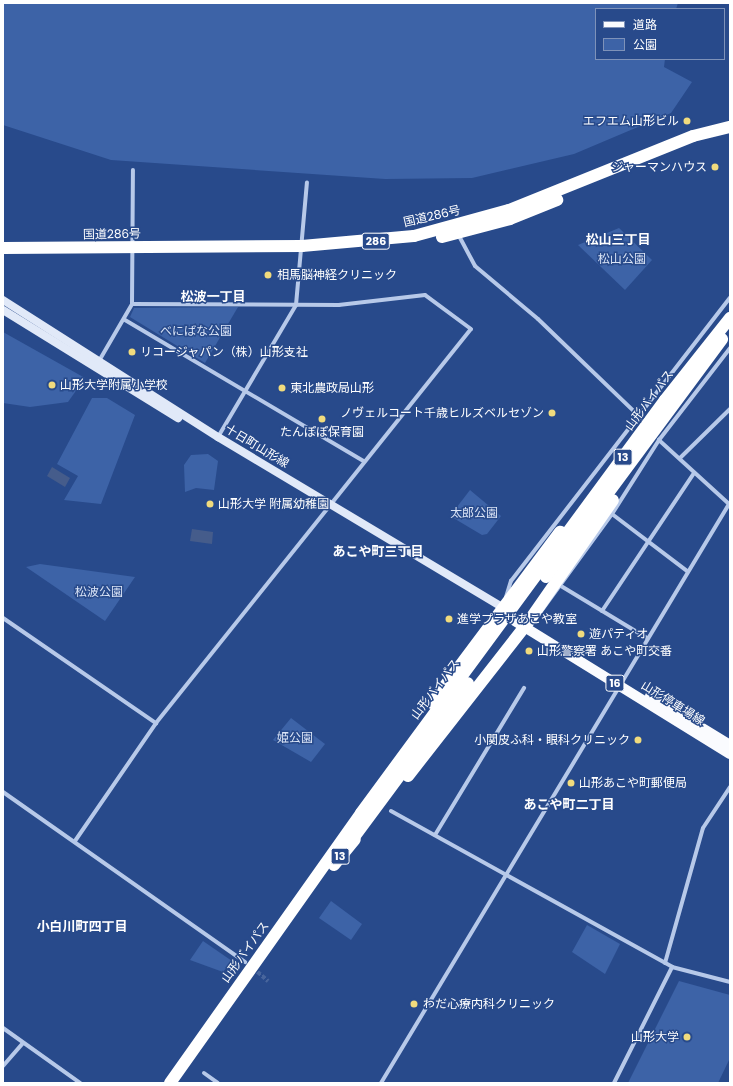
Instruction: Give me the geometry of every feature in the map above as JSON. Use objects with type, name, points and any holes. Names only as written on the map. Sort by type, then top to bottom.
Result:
[{"type":"highway","name":"国道286号","points":[[456,230],[693,136],[730,127]]},
{"type":"highway","name":"国道286号","points":[[3,256],[302,249],[456,230],[510,219],[642,164],[730,134]]},
{"type":"highway","name":"国道286号","points":[[3,248],[132,252]]},
{"type":"highway","points":[[725,338],[730,311]]},
{"type":"highway","name":"山形バイパス","points":[[173,1082],[249,966],[361,813],[523,602],[637,448],[725,338],[730,318]]},
{"type":"highway","points":[[361,813],[400,749],[501,609],[606,471],[637,448]]},
{"type":"highway","points":[[334,865],[420,762],[527,624],[581,550],[637,448]]},
{"type":"highway","name":"山形バイパス","points":[[173,1082],[334,865],[501,631]]},
{"type":"main road","name":"十日町山形線","points":[[3,300],[327,505]]},
{"type":"main road","name":"十日町山形線","points":[[3,310],[501,609]]},
{"type":"main road","name":"山形停車場線","points":[[501,609],[622,684],[730,754]]},
{"type":"main road","name":"山形停車場線","points":[[622,684],[730,745]]},
{"type":"street","points":[[99,361],[125,320],[132,304],[133,170]]},
{"type":"street","points":[[218,437],[296,305],[307,182]]},
{"type":"street","points":[[456,230],[475,266],[538,319],[640,418]]},
{"type":"street","points":[[75,841],[156,723],[327,505],[470,329],[425,295],[339,305],[132,304]]},
{"type":"street","points":[[501,609],[511,581],[640,418],[730,298]]},
{"type":"street","points":[[125,320],[244,393],[363,461]]},
{"type":"street","points":[[527,624],[544,610],[612,514],[725,338]]},
{"type":"street","points":[[680,458],[730,410]]},
{"type":"street","points":[[381,1083],[622,684],[647,638],[687,571],[729,504],[659,440]]},
{"type":"street","points":[[602,611],[694,473]]},
{"type":"street","points":[[612,514],[687,571]]},
{"type":"street","points":[[561,586],[647,638]]},
{"type":"street","points":[[3,618],[156,723]]},
{"type":"street","points":[[434,835],[524,688]]},
{"type":"street","points":[[665,963],[703,828],[730,787]]},
{"type":"street","points":[[3,792],[75,841],[249,966]]},
{"type":"street","points":[[391,810],[672,967],[730,982]]},
{"type":"street","points":[[614,1083],[672,967]]},
{"type":"street","points":[[3,1028],[80,1083]]},
{"type":"street","points":[[3,1066],[23,1043]]},
{"type":"street","points":[[204,1073],[218,1083]]},
{"type":"green space","points":[[3,3],[678,3],[676,8],[595,8],[595,60],[665,60],[664,67],[692,82],[671,113],[574,154],[472,178],[385,179],[111,160],[3,125]]},
{"type":"green space","name":"松山公園","points":[[619,228],[652,260],[625,290],[578,245]]},
{"type":"green space","name":"べにばな公園","points":[[238,307],[205,363],[130,317],[134,308]]},
{"type":"green space","points":[[3,332],[85,378],[68,402],[30,407],[3,403]]},
{"type":"green space","points":[[92,398],[107,398],[135,415],[101,504],[64,500],[78,476],[57,464]]},
{"type":"green space","points":[[208,454],[218,461],[214,490],[196,488],[185,492],[184,465],[191,455]]},
{"type":"green space","name":"太郎公園","points":[[470,490],[501,516],[487,534],[482,535],[450,516]]},
{"type":"green space","name":"松波公園","points":[[40,564],[135,577],[105,621],[26,567]]},
{"type":"green space","name":"姫公園","points":[[291,718],[325,744],[311,762],[273,740]]},
{"type":"green space","points":[[331,901],[362,924],[351,940],[319,918]]},
{"type":"green space","points":[[587,925],[620,944],[605,974],[572,952]]},
{"type":"green space","points":[[203,941],[232,961],[223,972],[190,960]]},
{"type":"green space","name":"山形大学","points":[[679,981],[730,995],[730,1058],[718,1083],[628,1083]]},
{"type":"shaded area","points":[[52,467],[70,478],[65,487],[47,476]]},
{"type":"shaded area","points":[[192,529],[213,532],[212,544],[190,541]]},
{"type":"tunnel","points":[[253,968],[268,981]]},
{"type":"place","name":"エフエム山形ビル","points":[[687,121]]},
{"type":"place","name":"ジャーマンハウス","points":[[715,167]]},
{"type":"place","name":"相馬脳神経クリニック","points":[[268,275]]},
{"type":"place","name":"リコージャパン（株）山形支社","points":[[132,352]]},
{"type":"place","name":"山形大学附属小学校","points":[[52,385]]},
{"type":"place","name":"東北農政局山形","points":[[282,388]]},
{"type":"place","name":"ノヴェルコート千歳ヒルズベルセゾン","points":[[552,413]]},
{"type":"place","name":"たんぽぽ保育園","points":[[322,419]]},
{"type":"place","name":"山形大学 附属幼稚園","points":[[210,504]]},
{"type":"place","name":"進学プラザあこや教室","points":[[449,619]]},
{"type":"place","name":"遊パティオ","points":[[581,634]]},
{"type":"place","name":"山形警察署 あこや町交番","points":[[529,651]]},
{"type":"place","name":"小関皮ふ科・眼科クリニック","points":[[638,740]]},
{"type":"place","name":"山形あこや町郵便局","points":[[571,783]]},
{"type":"place","name":"わだ心療内科クリニック","points":[[414,1004]]},
{"type":"place","name":"山形大学","points":[[687,1037]]},
{"type":"district","name":"松山三丁目","points":[[618,240]]},
{"type":"district","name":"松波一丁目","points":[[213,297]]},
{"type":"district","name":"あこや町三丁目","points":[[378,552]]},
{"type":"district","name":"あこや町二丁目","points":[[569,805]]},
{"type":"district","name":"小白川町四丁目","points":[[82,927]]}]
